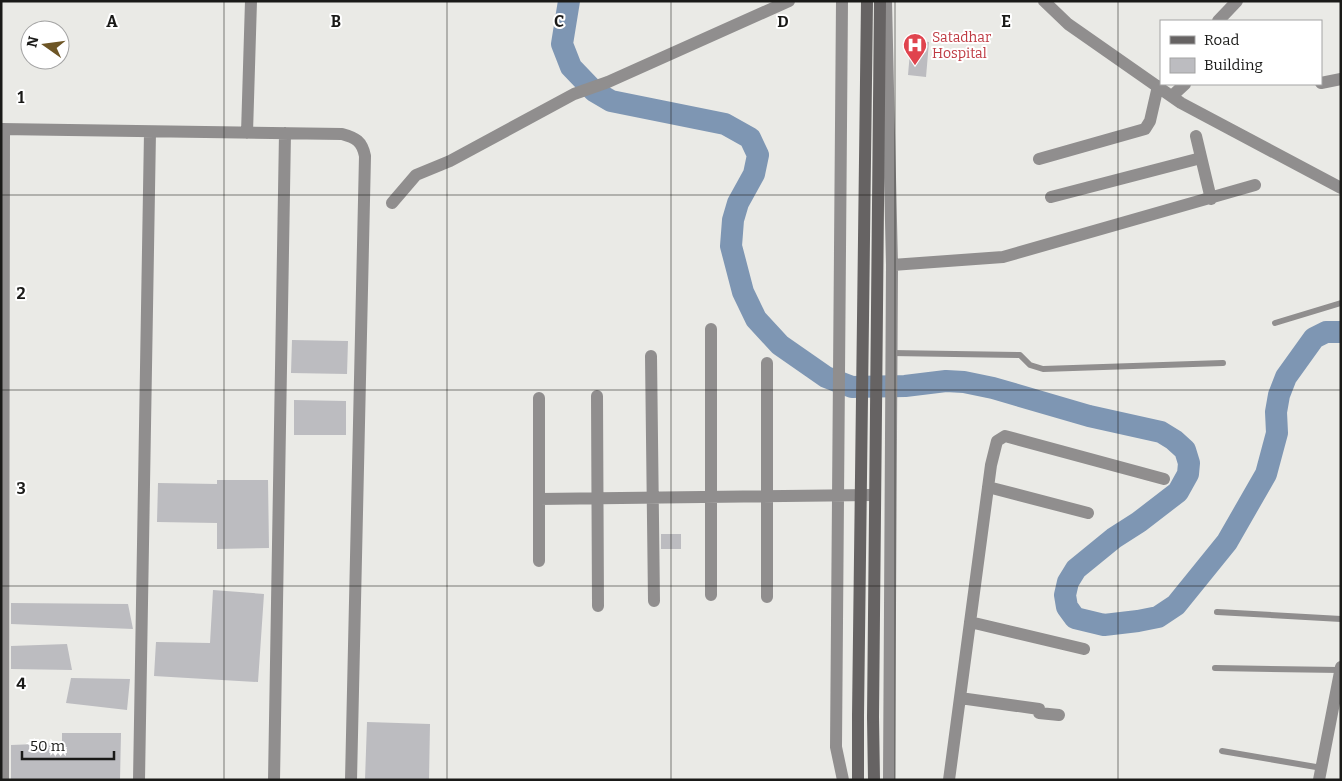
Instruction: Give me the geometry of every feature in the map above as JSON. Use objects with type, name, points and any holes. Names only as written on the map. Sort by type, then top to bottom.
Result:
[{"type":"main road","points":[[858,780],[867,1]]},
{"type":"main road","points":[[874,780],[880,1]]},
{"type":"street","points":[[247,133],[251,1]]},
{"type":"street","points":[[392,203],[416,175],[450,161],[574,94],[608,82],[789,1]]},
{"type":"street","points":[[842,1],[836,747],[844,780]]},
{"type":"street","points":[[886,1],[892,265],[889,780]]},
{"type":"street","points":[[1044,1],[1068,24],[1172,96],[1341,188]]},
{"type":"street","points":[[1219,20],[1237,1]]},
{"type":"street","points":[[1322,83],[1341,79]]},
{"type":"street","points":[[1172,96],[1184,85]]},
{"type":"street","points":[[1039,159],[1145,129],[1150,122],[1158,86]]},
{"type":"street","points":[[2,780],[3,129],[342,134],[350,136],[363,144],[366,156],[351,780]]},
{"type":"street","points":[[139,780],[150,132]]},
{"type":"street","points":[[274,780],[285,134]]},
{"type":"street","points":[[1196,136],[1211,199]]},
{"type":"street","points":[[1051,197],[1201,158]]},
{"type":"street","points":[[892,265],[1004,257],[1255,185]]},
{"type":"street","points":[[710,329],[711,596]]},
{"type":"street","points":[[651,356],[654,601]]},
{"type":"street","points":[[767,364],[767,597]]},
{"type":"street","points":[[597,396],[598,606]]},
{"type":"street","points":[[539,398],[539,560]]},
{"type":"street","points":[[949,780],[988,487],[997,441],[1005,436],[1164,479]]},
{"type":"street","points":[[988,487],[1088,513]]},
{"type":"street","points":[[539,499],[890,495]]},
{"type":"street","points":[[970,622],[1084,649]]},
{"type":"street","points":[[1321,774],[1338,697],[1340,668]]},
{"type":"street","points":[[960,698],[1038,709],[1039,713],[1059,715]]},
{"type":"lane","points":[[1275,323],[1341,303]]},
{"type":"lane","points":[[891,355],[1020,355],[1030,365],[1043,369],[1224,363]]},
{"type":"lane","points":[[1217,612],[1341,619]]},
{"type":"lane","points":[[1215,668],[1340,668]]},
{"type":"lane","points":[[1222,751],[1321,774]]},
{"type":"building","points":[[911,40],[929,42],[926,77],[908,75]]},
{"type":"building","points":[[292,340],[348,341],[347,374],[291,373]]},
{"type":"building","points":[[294,400],[346,401],[346,435],[294,435]]},
{"type":"building","points":[[217,480],[268,480],[269,548],[217,549],[217,523],[157,522],[158,483],[217,484]]},
{"type":"building","points":[[661,534],[681,534],[681,549],[661,549]]},
{"type":"building","points":[[213,590],[264,594],[258,682],[154,676],[156,642],[210,643]]},
{"type":"building","points":[[11,603],[128,604],[133,629],[11,624]]},
{"type":"building","points":[[67,644],[72,670],[11,669],[11,646]]},
{"type":"building","points":[[71,678],[130,679],[127,710],[66,703]]},
{"type":"building","points":[[367,722],[430,724],[429,780],[365,780]]},
{"type":"building","points":[[62,733],[121,733],[120,780],[11,780],[11,745],[62,743]]},
{"type":"waterway","points":[[569,1],[562,44],[571,67],[594,91],[611,101],[725,124],[750,138],[758,155],[754,174],[738,203],[733,220],[731,246],[743,292],[756,319],[780,345],[826,377],[852,387],[905,386],[946,381],[964,382],[993,388],[1089,416],[1161,432],[1185,450],[1189,463],[1188,474],[1178,492],[1139,522],[1114,538],[1076,569],[1068,582],[1065,595],[1067,607],[1075,618],[1104,625],[1138,621],[1158,617],[1176,605],[1227,542],[1266,474],[1277,433],[1276,412],[1279,395],[1286,377],[1314,338],[1326,332],[1341,332]]},
{"type":"place","name":"Satadhar Hospital","points":[[915,66]]}]
